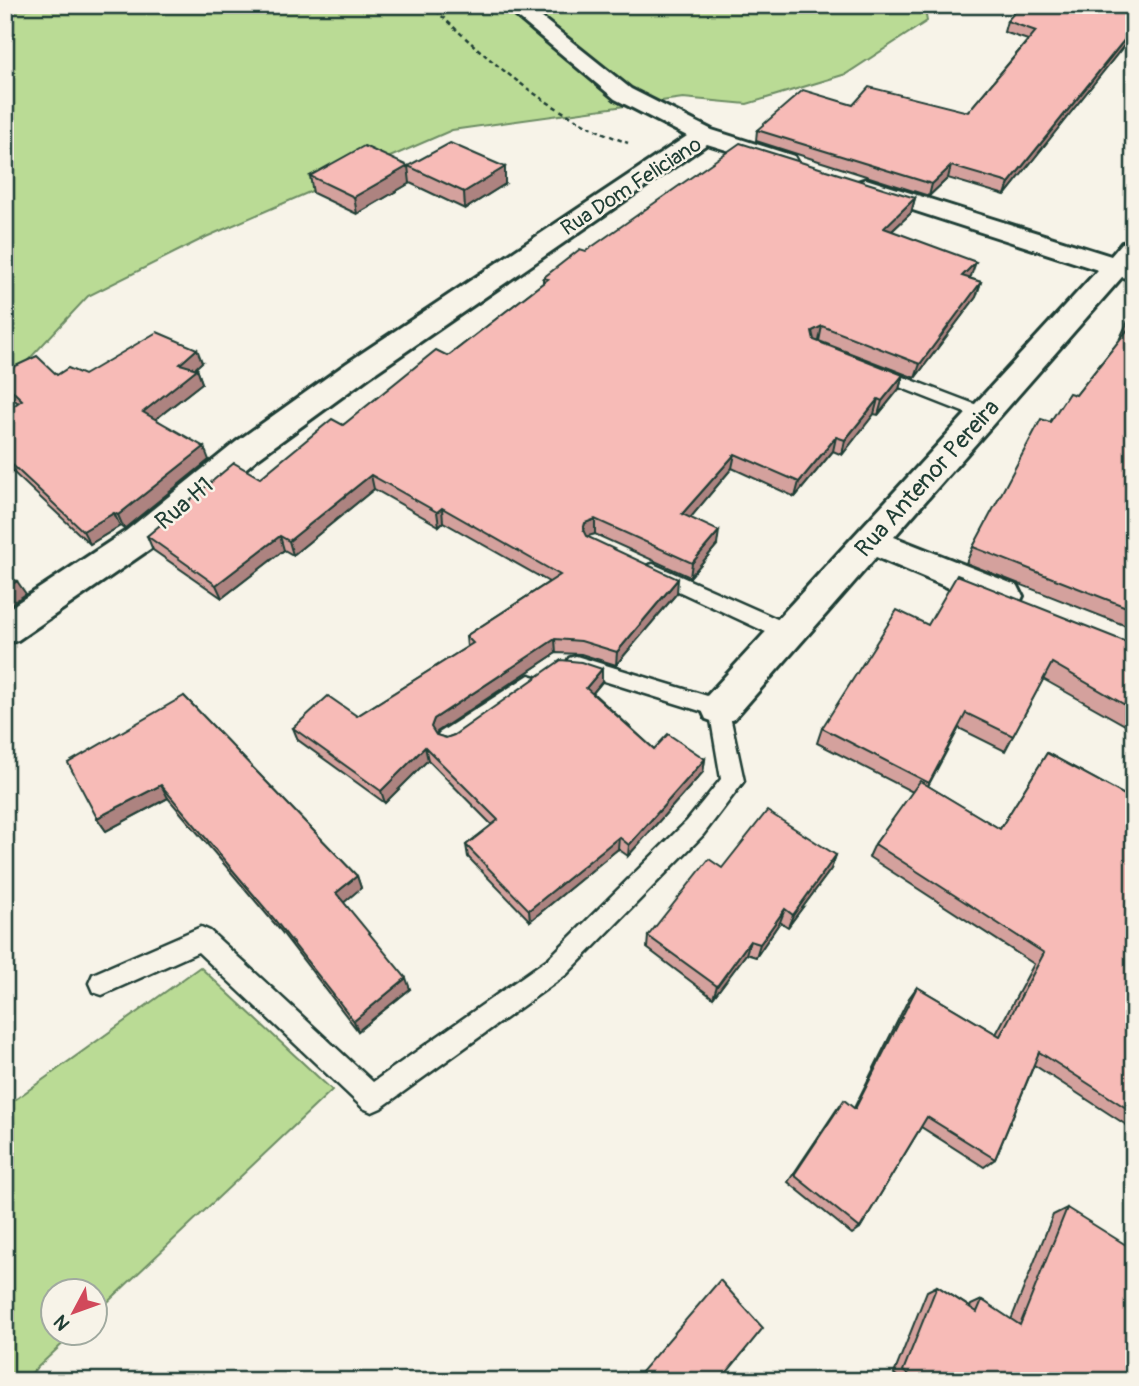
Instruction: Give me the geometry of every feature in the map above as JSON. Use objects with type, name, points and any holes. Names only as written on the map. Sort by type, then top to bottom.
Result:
[{"type":"street","points":[[513,5],[623,94],[704,135]]},
{"type":"street","name":"Rua Dom Feliciano","points":[[358,370],[704,135],[811,169]]},
{"type":"street","points":[[837,178],[1128,262]]},
{"type":"street","name":"Rua Antenor Pereira","points":[[720,708],[984,414],[1128,262]]},
{"type":"street","name":"Rua H1","points":[[5,630],[138,540],[247,450],[358,370]]},
{"type":"street","points":[[870,541],[1033,608]]},
{"type":"lane","points":[[856,363],[984,414]]},
{"type":"lane","points":[[630,560],[788,634]]},
{"type":"lane","points":[[102,983],[201,939],[372,1099],[558,966],[695,828],[733,781],[720,708],[581,665],[552,667],[447,739]]},
{"type":"path","points":[[430,5],[533,96],[582,126],[672,157]]},
{"type":"green space","points":[[56,5],[924,5],[927,21],[846,74],[747,104],[683,98],[452,130],[206,237],[88,296],[5,385],[5,12]]},
{"type":"green space","points":[[200,967],[332,1090],[108,1302],[108,1278],[38,1278],[38,1348],[58,1348],[23,1381],[5,1381],[5,1107]]},
{"type":"building","points":[[1021,5],[1104,5],[1134,12],[1134,28],[1009,183],[951,166],[932,184],[757,130],[803,90],[853,105],[869,87],[968,112],[1036,31],[1007,21]]},
{"type":"building","points":[[450,143],[505,167],[464,192],[408,166]]},
{"type":"building","points":[[740,143],[915,198],[884,228],[976,262],[962,276],[981,282],[920,364],[822,326],[812,331],[814,340],[903,375],[882,401],[878,399],[845,440],[836,437],[799,482],[735,454],[682,514],[719,531],[692,563],[595,519],[585,523],[583,530],[586,536],[678,579],[617,652],[581,641],[555,639],[434,719],[431,727],[436,735],[446,738],[454,735],[561,660],[581,662],[602,669],[586,688],[654,749],[668,734],[705,759],[629,845],[619,837],[529,910],[466,845],[498,820],[425,747],[381,791],[293,728],[328,696],[357,716],[473,643],[466,636],[560,575],[442,508],[437,512],[371,475],[289,541],[280,536],[216,585],[147,536],[234,463],[260,478],[332,419],[343,425],[436,350],[448,356],[548,279],[543,278],[580,249],[586,251]]},
{"type":"building","points":[[364,146],[408,166],[354,197],[310,176]]},
{"type":"building","points":[[1134,314],[1134,610],[973,547],[1041,419],[1050,422],[1069,393],[1076,395],[1133,323],[1128,321]]},
{"type":"building","points":[[157,332],[197,349],[180,364],[197,369],[143,412],[204,447],[118,515],[114,513],[83,531],[5,458],[5,412],[22,400],[5,384],[5,371],[37,356],[57,375],[68,368],[84,375]]},
{"type":"building","points":[[5,575],[17,581],[5,589]]},
{"type":"building","points":[[957,575],[1134,645],[1134,710],[1052,663],[1013,736],[966,713],[929,783],[822,728],[897,610],[928,625]]},
{"type":"building","points":[[184,696],[357,876],[336,893],[406,978],[354,1021],[274,919],[161,785],[97,818],[68,763]]},
{"type":"building","points":[[1047,753],[1134,800],[1134,1113],[1039,1052],[995,1159],[927,1117],[860,1228],[794,1175],[844,1100],[855,1109],[917,987],[1000,1036],[1044,953],[875,844],[920,781],[1000,829]]},
{"type":"building","points":[[767,811],[836,855],[793,915],[785,909],[760,944],[750,941],[717,986],[648,936],[709,859],[722,868]]},
{"type":"building","points":[[1067,1208],[1134,1250],[1134,1381],[917,1381],[903,1371],[937,1286],[977,1312],[982,1300],[1020,1325]]},
{"type":"building","points":[[720,1280],[763,1328],[720,1381],[635,1381],[640,1373]]}]
